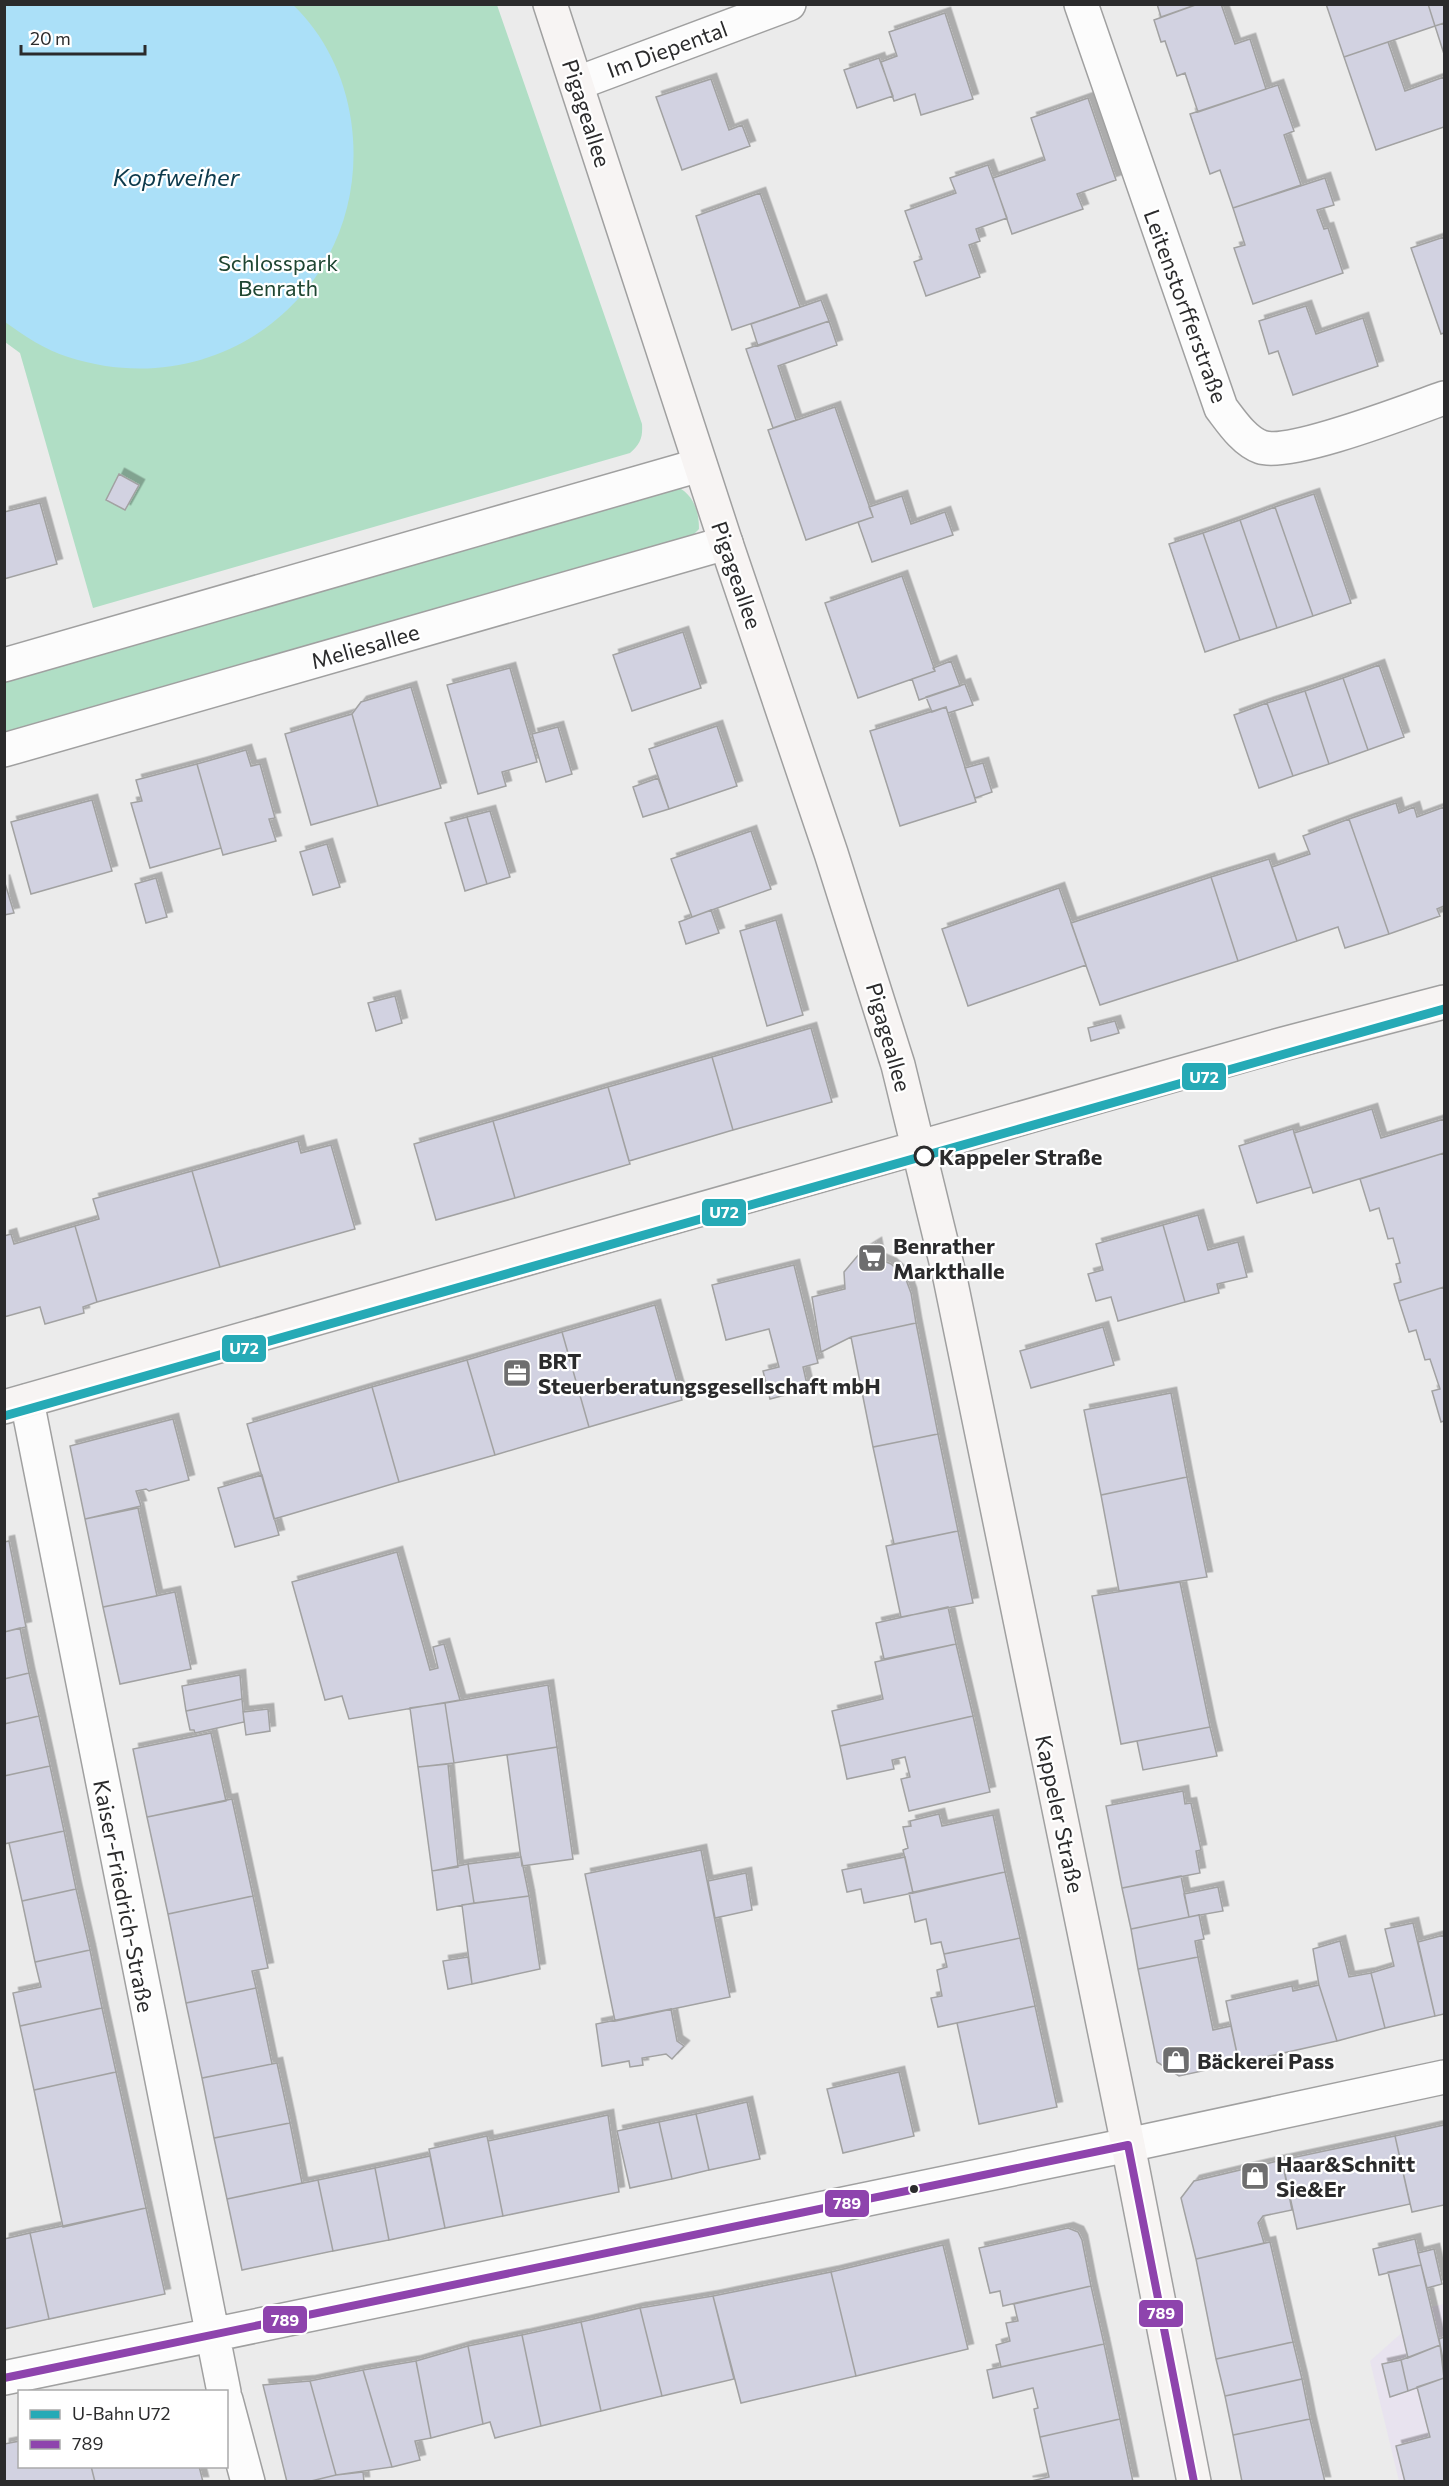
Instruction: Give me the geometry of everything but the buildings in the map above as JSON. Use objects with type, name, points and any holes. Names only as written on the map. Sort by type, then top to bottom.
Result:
[{"type":"street","name":"Pigageallee","points":[[550,4],[578,83],[700,465],[837,871],[892,1044],[920,1148]]},
{"type":"street","name":"Im Diepental","points":[[578,83],[789,4]]},
{"type":"street","name":"Leitenstorfferstraße","points":[[1081,4],[1221,408],[1239,431],[1261,447],[1299,446],[1444,399]]},
{"type":"street","points":[[4,665],[700,465]]},
{"type":"street","name":"Meliesallee","points":[[4,750],[726,543]]},
{"type":"street","points":[[16,1404],[1282,1044],[1444,1002]]},
{"type":"street","name":"Kappeler Straße","points":[[920,1148],[950,1278],[1128,2145],[1194,2481]]},
{"type":"street","name":"Kaiser-Friedrich-Straße","points":[[16,1404],[224,2390]]},
{"type":"street","points":[[4,2378],[1128,2145],[1444,2077]]},
{"type":"street","points":[[228,2407],[248,2481]]},
{"type":"shaded area","points":[[1444,2304],[1444,2481],[1399,2481],[1370,2361],[1431,2307]]},
{"type":"green space","name":"Schlosspark Benrath","points":[[4,5],[497,5],[642,424],[638,444],[630,453],[93,608],[20,353],[5,342]]},
{"type":"green space","points":[[678,487],[692,499],[698,516],[699,529],[688,540],[5,740],[5,678]]},
{"type":"water","name":"Kopfweiher","points":[[5,5],[293,5],[314,29],[331,57],[344,88],[351,120],[352,179],[339,233],[313,280],[277,319],[233,347],[182,364],[126,368],[68,357],[43,347],[5,322]]},
{"type":"metro line","name":"U72","points":[[4,1416],[1444,1009]]},
{"type":"transit line","name":"789","points":[[1128,2145],[1194,2482]]},
{"type":"transit line","name":"789","points":[[4,2378],[1128,2145]]},
{"type":"place","name":"Kappeler Straße","points":[[924,1156]]},
{"type":"place","name":"Benrather Markthalle","points":[[872,1258]]},
{"type":"place","name":"BRT Steuerberatungsgesellschaft mbH","points":[[517,1373]]},
{"type":"place","name":"Bäckerei Pass","points":[[1176,2060]]},
{"type":"place","name":"Haar&Schnitt Sie&Er","points":[[1255,2176]]}]
